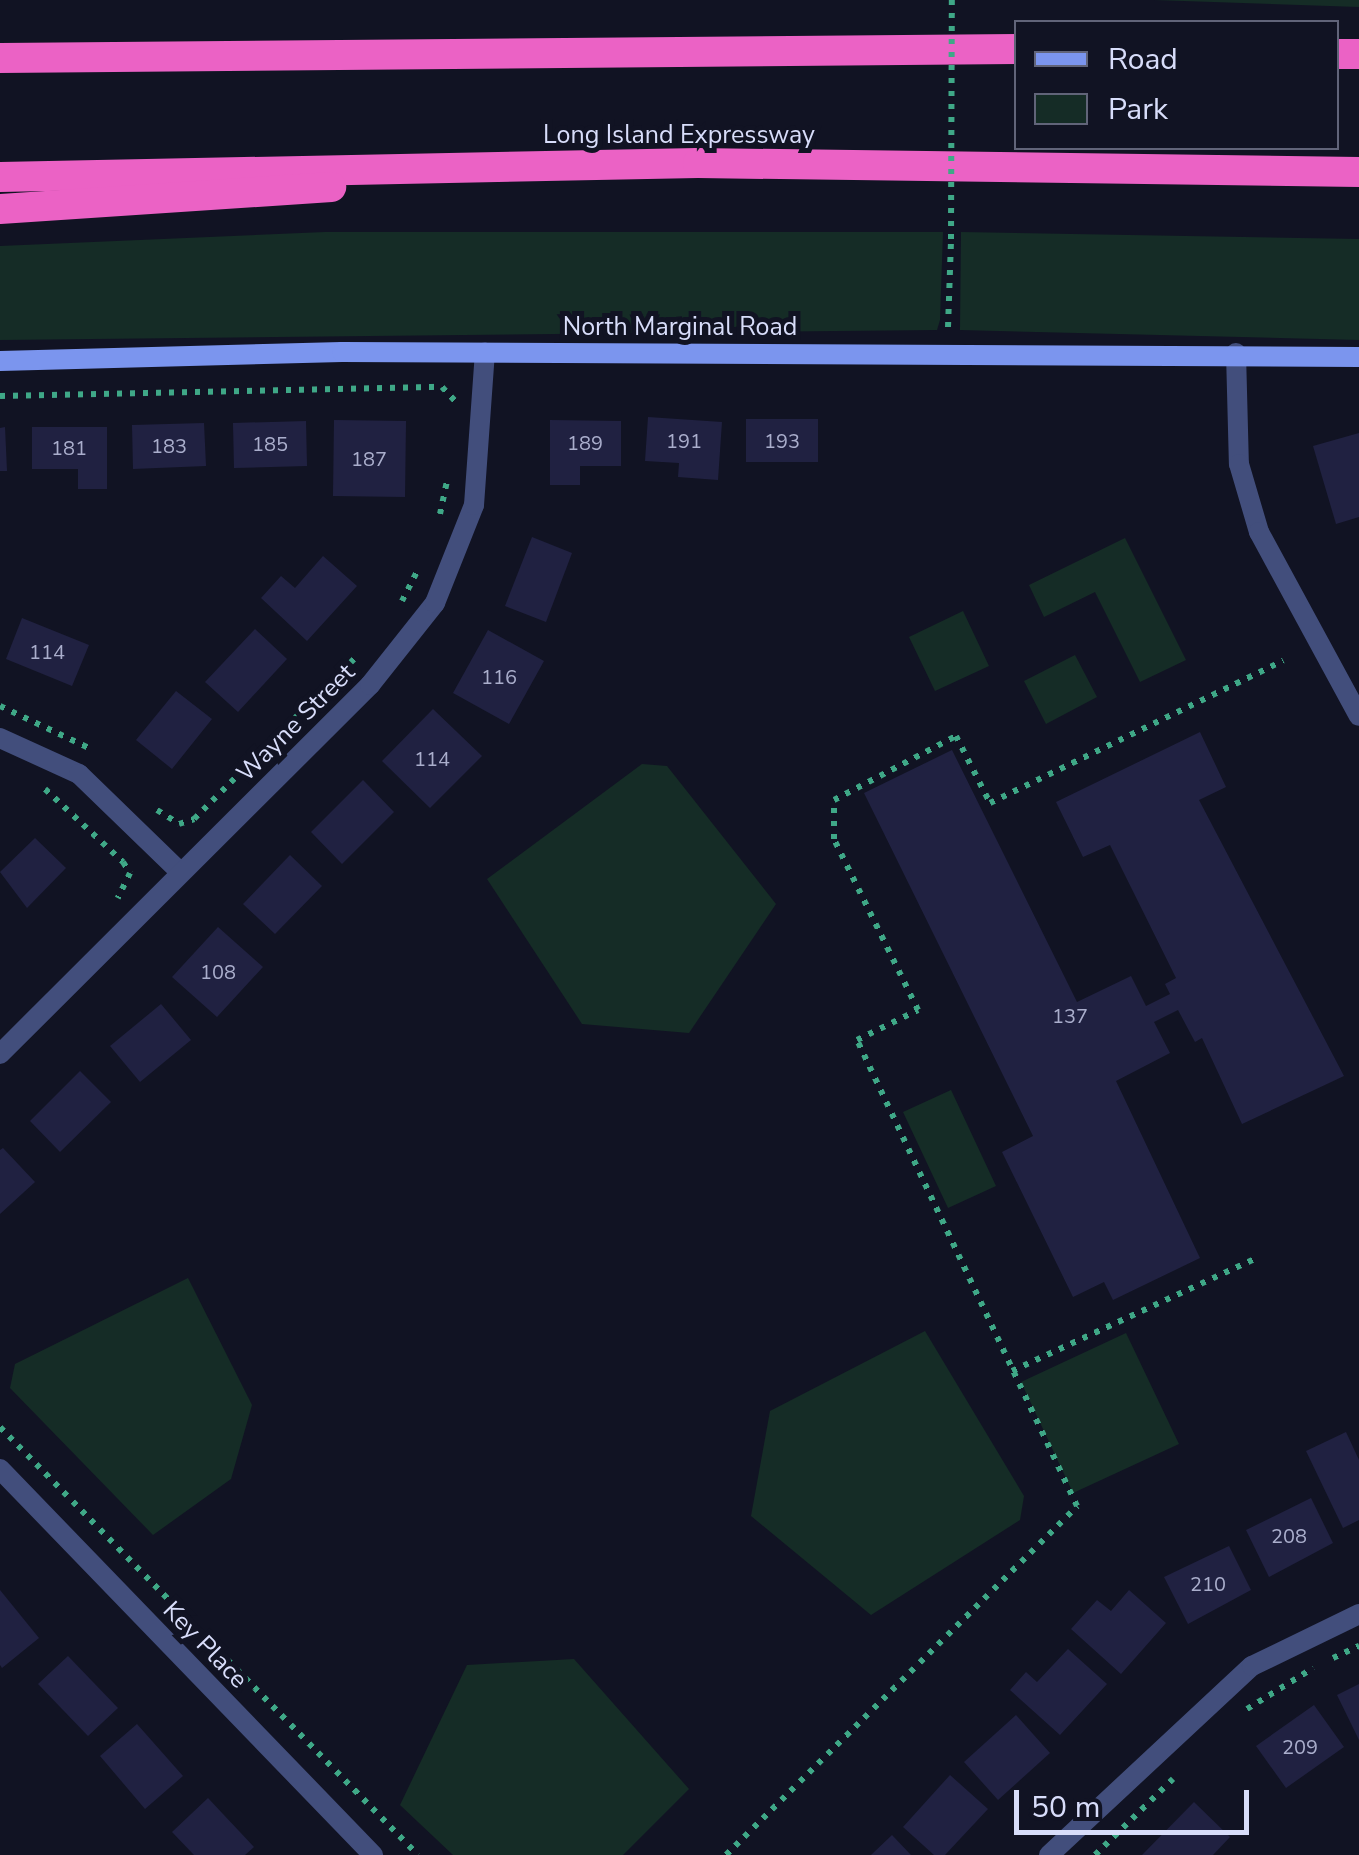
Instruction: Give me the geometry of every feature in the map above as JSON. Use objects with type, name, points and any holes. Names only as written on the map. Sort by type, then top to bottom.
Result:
[{"type":"highway","points":[[0,58],[1014,49]]},
{"type":"highway","points":[[0,209],[698,163]]},
{"type":"highway","name":"Long Island Expressway","points":[[0,178],[698,163],[1359,172]]},
{"type":"highway","points":[[1115,168],[1359,188]]},
{"type":"main road","name":"North Marginal Road","points":[[0,361],[485,352],[1236,353],[1359,357]]},
{"type":"street","name":"Wayne Street","points":[[0,1054],[370,684],[435,603],[474,506],[485,352]]},
{"type":"street","points":[[1236,353],[1239,464],[1258,532],[1359,716]]},
{"type":"street","points":[[0,738],[79,774],[180,872]]},
{"type":"street","name":"Key Place","points":[[0,1470],[373,1855]]},
{"type":"street","points":[[1049,1855],[1252,1666],[1359,1614]]},
{"type":"path","points":[[948,327],[952,0]]},
{"type":"path","points":[[0,396],[442,387],[453,393],[455,424]]},
{"type":"path","points":[[434,530],[452,461]]},
{"type":"path","points":[[397,609],[420,566]]},
{"type":"path","points":[[149,803],[179,824],[194,819],[364,650]]},
{"type":"path","points":[[726,1855],[1077,1506],[857,1040],[918,1010],[834,839],[834,800],[956,736],[990,803],[1283,661]]},
{"type":"path","points":[[0,706],[60,727],[102,756]]},
{"type":"path","points":[[34,783],[123,862],[130,873],[118,898]]},
{"type":"path","points":[[1012,1371],[1256,1258]]},
{"type":"path","points":[[0,1426],[418,1855]]},
{"type":"path","points":[[1233,1720],[1359,1646]]},
{"type":"path","points":[[1095,1855],[1178,1774]]},
{"type":"green space","points":[[1154,0],[1359,0],[1359,7]]},
{"type":"green space","points":[[325,232],[943,232],[940,320],[937,330],[0,340],[0,246]]},
{"type":"green space","points":[[961,232],[1359,239],[1359,340],[960,330]]},
{"type":"green space","points":[[1125,538],[1186,660],[1140,682],[1095,592],[1044,617],[1029,585]]},
{"type":"green space","points":[[963,611],[989,666],[935,691],[909,637]]},
{"type":"green space","points":[[1075,655],[1097,697],[1046,724],[1024,681]]},
{"type":"green space","points":[[642,764],[667,766],[776,904],[689,1033],[582,1024],[487,879]]},
{"type":"green space","points":[[951,1090],[996,1186],[948,1208],[903,1112]]},
{"type":"green space","points":[[188,1278],[252,1405],[231,1479],[153,1535],[10,1388],[15,1364]]},
{"type":"green space","points":[[925,1331],[1024,1496],[1020,1520],[871,1615],[751,1516],[770,1411]]},
{"type":"green space","points":[[1126,1333],[1179,1444],[1073,1493],[1021,1382]]},
{"type":"green space","points":[[574,1659],[689,1789],[623,1855],[453,1855],[400,1805],[467,1665]]},
{"type":"building","points":[[648,417],[722,422],[718,480],[678,477],[679,463],[645,461]]},
{"type":"building","points":[[746,419],[818,419],[818,462],[746,462]]},
{"type":"building","points":[[334,420],[406,421],[405,497],[333,496]]},
{"type":"building","points":[[550,420],[621,421],[621,466],[580,466],[580,485],[550,485]]},
{"type":"building","points":[[306,421],[307,466],[234,468],[233,423]]},
{"type":"building","points":[[204,423],[206,466],[133,469],[132,425]]},
{"type":"building","points":[[5,427],[7,471],[0,471],[0,428]]},
{"type":"building","points":[[32,427],[107,427],[107,489],[78,489],[78,469],[32,469]]},
{"type":"building","points":[[1359,433],[1359,517],[1336,524],[1313,446]]},
{"type":"building","points":[[532,537],[572,553],[546,622],[505,606]]},
{"type":"building","points":[[323,556],[357,586],[307,641],[261,598],[281,576],[295,588]]},
{"type":"building","points":[[22,618],[89,645],[72,686],[6,659]]},
{"type":"building","points":[[255,629],[287,659],[238,712],[205,682]]},
{"type":"building","points":[[488,630],[544,661],[509,724],[453,693]]},
{"type":"building","points":[[176,691],[212,719],[172,769],[136,740]]},
{"type":"building","points":[[433,709],[482,756],[430,808],[382,761]]},
{"type":"building","points":[[1200,732],[1226,787],[1199,800],[1344,1076],[1242,1124],[1202,1038],[1195,1042],[1178,1010],[1154,1022],[1170,1053],[1116,1081],[1200,1258],[1113,1300],[1104,1282],[1073,1297],[1002,1152],[1033,1136],[864,793],[952,750],[1077,1002],[1131,976],[1146,1006],[1170,994],[1165,984],[1176,978],[1110,845],[1083,857],[1056,802]]},
{"type":"building","points":[[363,780],[394,812],[342,864],[311,832]]},
{"type":"building","points":[[35,838],[66,868],[27,908],[0,872]]},
{"type":"building","points":[[290,855],[322,886],[275,934],[243,904]]},
{"type":"building","points":[[218,927],[263,967],[217,1017],[172,977]]},
{"type":"building","points":[[161,1004],[191,1040],[140,1082],[110,1046]]},
{"type":"building","points":[[80,1071],[111,1102],[60,1152],[30,1121]]},
{"type":"building","points":[[3,1148],[35,1182],[0,1214],[0,1150]]},
{"type":"building","points":[[1346,1432],[1359,1460],[1359,1520],[1343,1528],[1306,1451]]},
{"type":"building","points":[[1311,1498],[1333,1543],[1269,1577],[1246,1530]]},
{"type":"building","points":[[1229,1546],[1251,1590],[1188,1624],[1164,1577]]},
{"type":"building","points":[[0,1590],[39,1638],[2,1668],[0,1665]]},
{"type":"building","points":[[1129,1590],[1166,1623],[1121,1674],[1071,1629],[1097,1600],[1111,1611]]},
{"type":"building","points":[[1068,1649],[1107,1684],[1060,1735],[1010,1690],[1026,1672],[1037,1682]]},
{"type":"building","points":[[68,1656],[118,1708],[88,1736],[38,1684]]},
{"type":"building","points":[[1359,1684],[1359,1740],[1337,1695]]},
{"type":"building","points":[[1314,1705],[1344,1747],[1286,1788],[1256,1746]]},
{"type":"building","points":[[1016,1715],[1050,1753],[998,1800],[964,1762]]},
{"type":"building","points":[[137,1724],[183,1776],[145,1809],[100,1756]]},
{"type":"building","points":[[950,1775],[988,1809],[945,1855],[934,1855],[903,1827]]},
{"type":"building","points":[[208,1798],[254,1847],[245,1855],[194,1855],[172,1832]]},
{"type":"building","points":[[1194,1802],[1230,1837],[1213,1855],[1142,1855]]},
{"type":"building","points":[[892,1835],[911,1855],[871,1855]]}]
